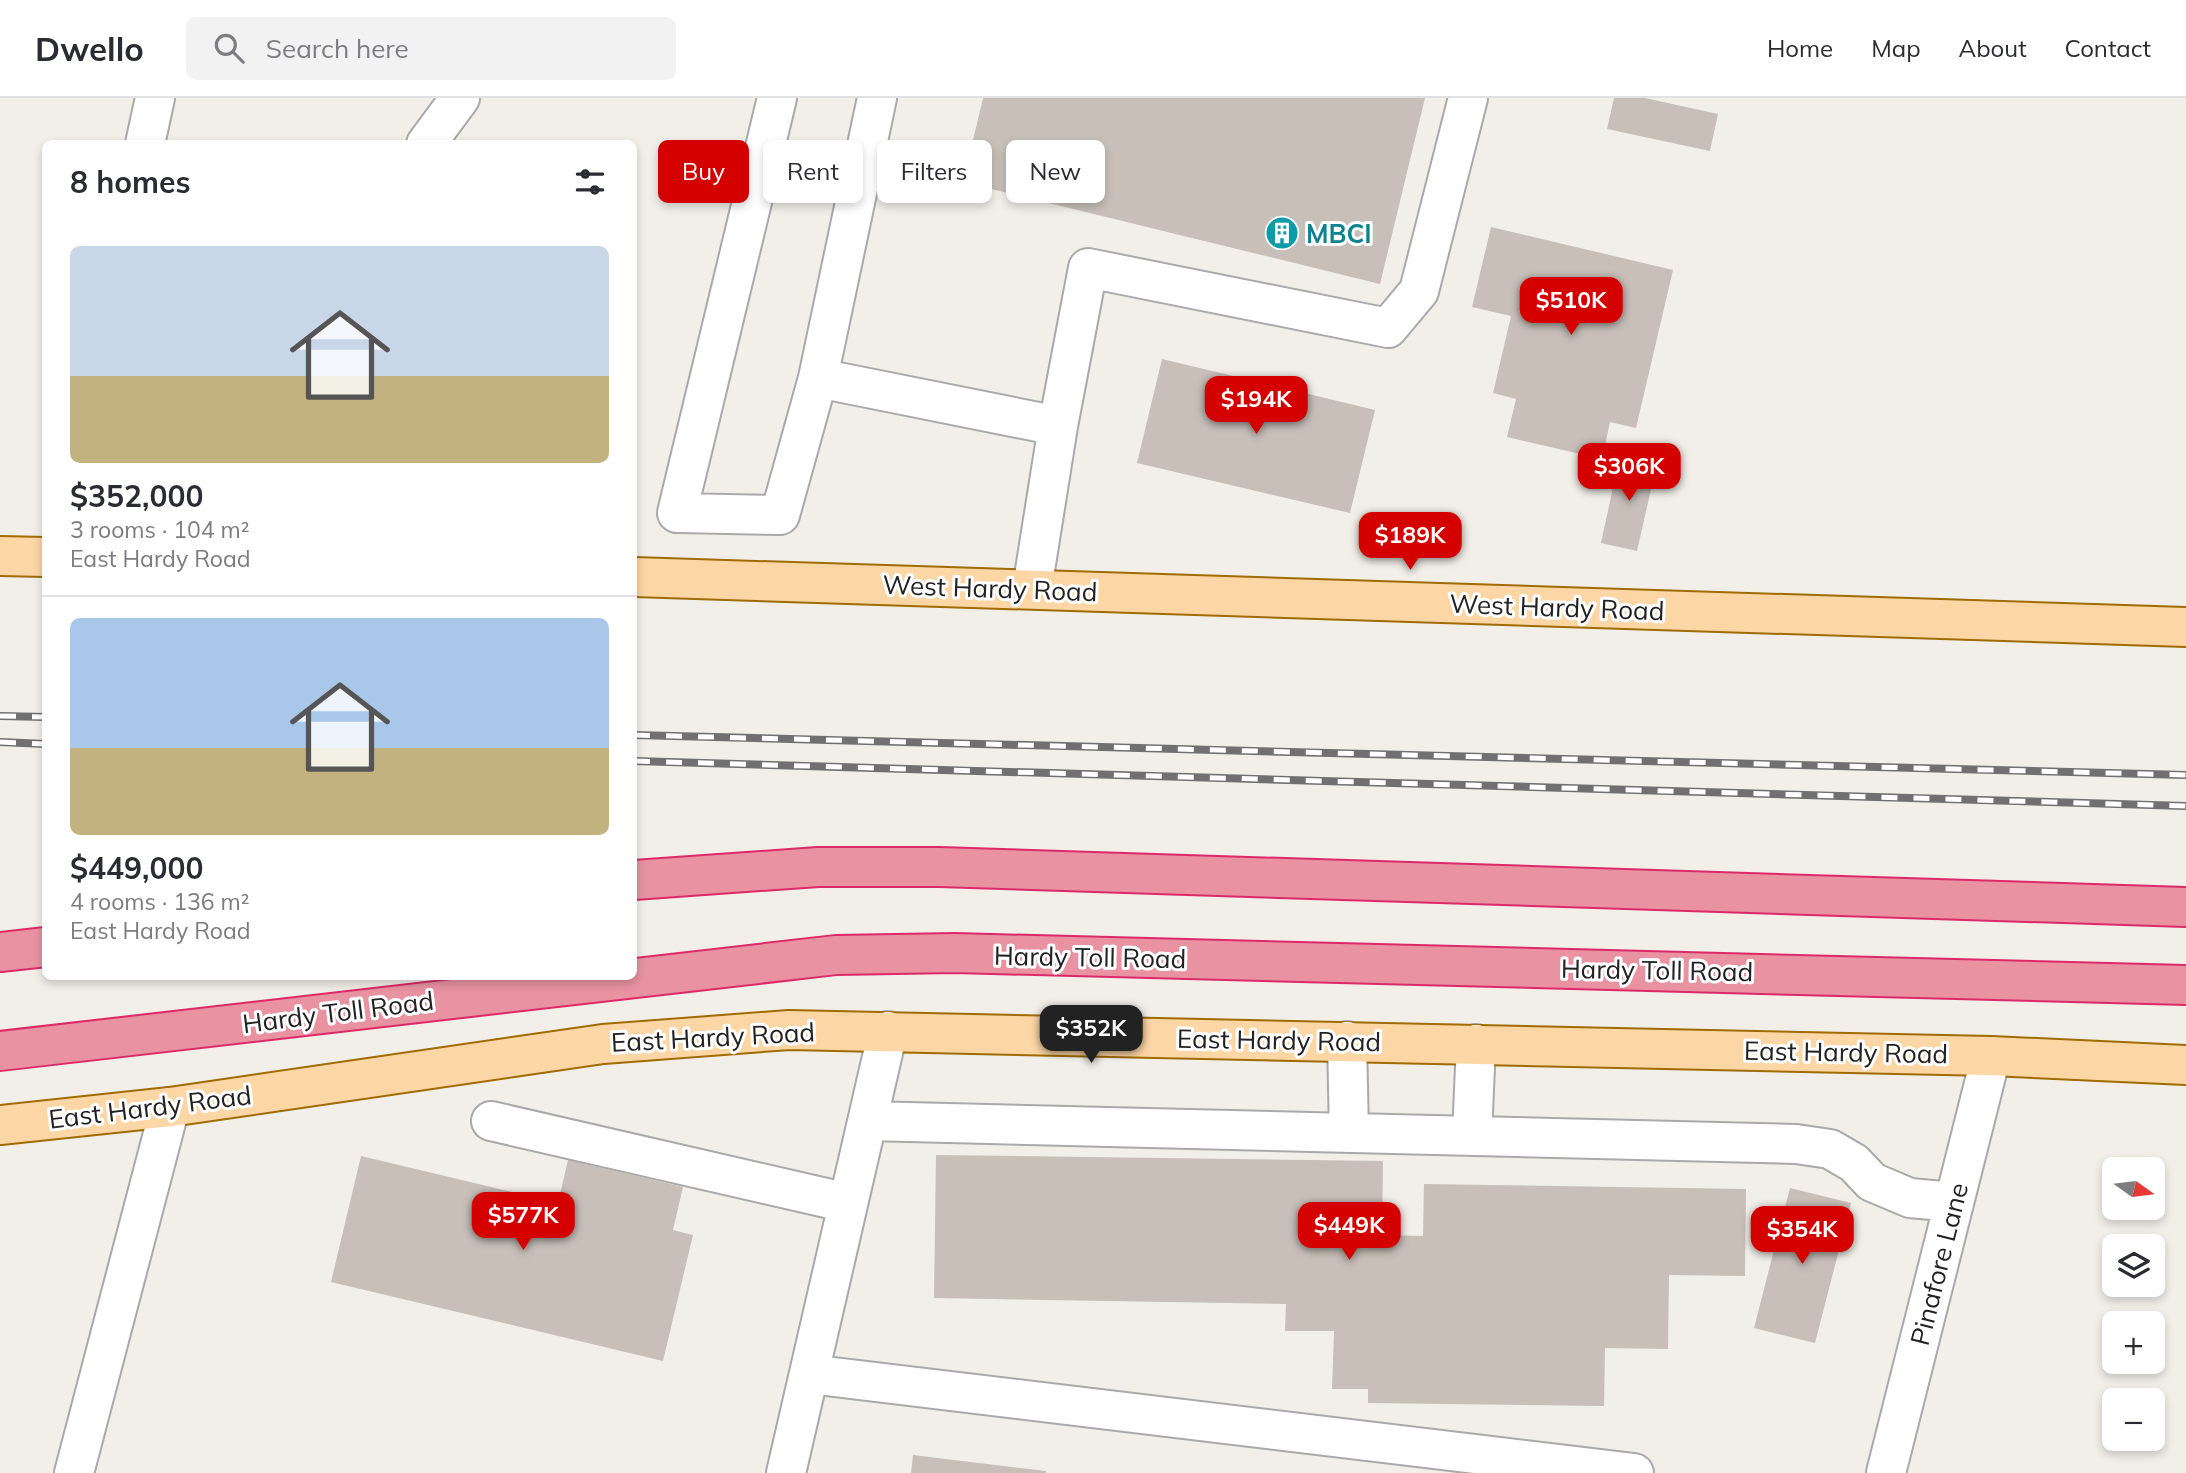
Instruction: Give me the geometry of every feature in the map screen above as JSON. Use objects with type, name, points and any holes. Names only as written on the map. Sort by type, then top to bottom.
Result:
[{"type":"highway","points":[[637,880],[818,867],[939,867],[2186,907]]},
{"type":"highway","points":[[0,952],[42,947]]},
{"type":"highway","name":"Hardy Toll Road","points":[[637,978],[835,955],[969,954],[2186,985]]},
{"type":"highway","name":"Hardy Toll Road","points":[[0,1051],[618,980]]},
{"type":"main road","points":[[0,556],[42,557]]},
{"type":"main road","name":"West Hardy Road","points":[[637,578],[2186,627]]},
{"type":"main road","name":"East Hardy Road","points":[[0,1125],[170,1107],[603,1044],[789,1030],[1991,1056],[2186,1065]]},
{"type":"street","points":[[146,140],[155,98]]},
{"type":"street","points":[[429,140],[460,98]]},
{"type":"street","points":[[777,98],[677,513],[780,515],[818,379],[877,98]]},
{"type":"street","points":[[1032,589],[1058,426],[1088,268],[1388,327],[1419,291],[1468,98]]},
{"type":"street","points":[[818,379],[1058,426]]},
{"type":"street","points":[[786,1473],[888,1031]]},
{"type":"street","points":[[1348,1041],[1349,1133]]},
{"type":"street","points":[[1472,1136],[1476,1044]]},
{"type":"street","name":"Pinafore Lane","points":[[1886,1473],[1991,1056]]},
{"type":"street","points":[[74,1473],[170,1107]]},
{"type":"street","points":[[491,1121],[848,1203]]},
{"type":"street","points":[[868,1121],[1796,1143],[1830,1149],[1854,1163],[1872,1181],[1910,1198],[1954,1202]]},
{"type":"street","points":[[809,1374],[1634,1473]]},
{"type":"building","name":"MBCI","points":[[983,98],[1425,98],[1380,284],[1049,203],[1105,203],[1105,140],[1006,140],[1006,193],[992,189],[992,140],[973,140]]},
{"type":"building","points":[[1614,98],[1645,98],[1718,114],[1710,151],[1607,129]]},
{"type":"building","points":[[1491,227],[1673,270],[1636,428],[1610,422],[1602,459],[1507,437],[1516,399],[1493,393],[1511,316],[1472,307]]},
{"type":"building","points":[[1162,359],[1375,410],[1350,513],[1137,463]]},
{"type":"building","points":[[1620,455],[1657,463],[1637,551],[1601,543]]},
{"type":"building","points":[[936,1155],[1383,1161],[1382,1235],[1423,1236],[1424,1184],[1746,1189],[1745,1276],[1669,1275],[1668,1349],[1605,1348],[1604,1406],[1368,1403],[1368,1389],[1332,1389],[1334,1331],[1285,1331],[1286,1304],[934,1298]]},
{"type":"building","points":[[361,1156],[558,1203],[568,1160],[683,1187],[673,1230],[693,1235],[663,1361],[331,1282]]},
{"type":"building","points":[[1790,1188],[1851,1203],[1815,1343],[1754,1328]]},
{"type":"building","points":[[913,1455],[1046,1471],[1046,1473],[911,1473]]},
{"type":"railway","points":[[0,716],[42,717]]},
{"type":"railway","points":[[637,735],[2186,775]]},
{"type":"railway","points":[[0,742],[42,744]]},
{"type":"railway","points":[[637,761],[2186,806]]},
{"type":"place","name":"MBCI","points":[[1282,233]]}]
